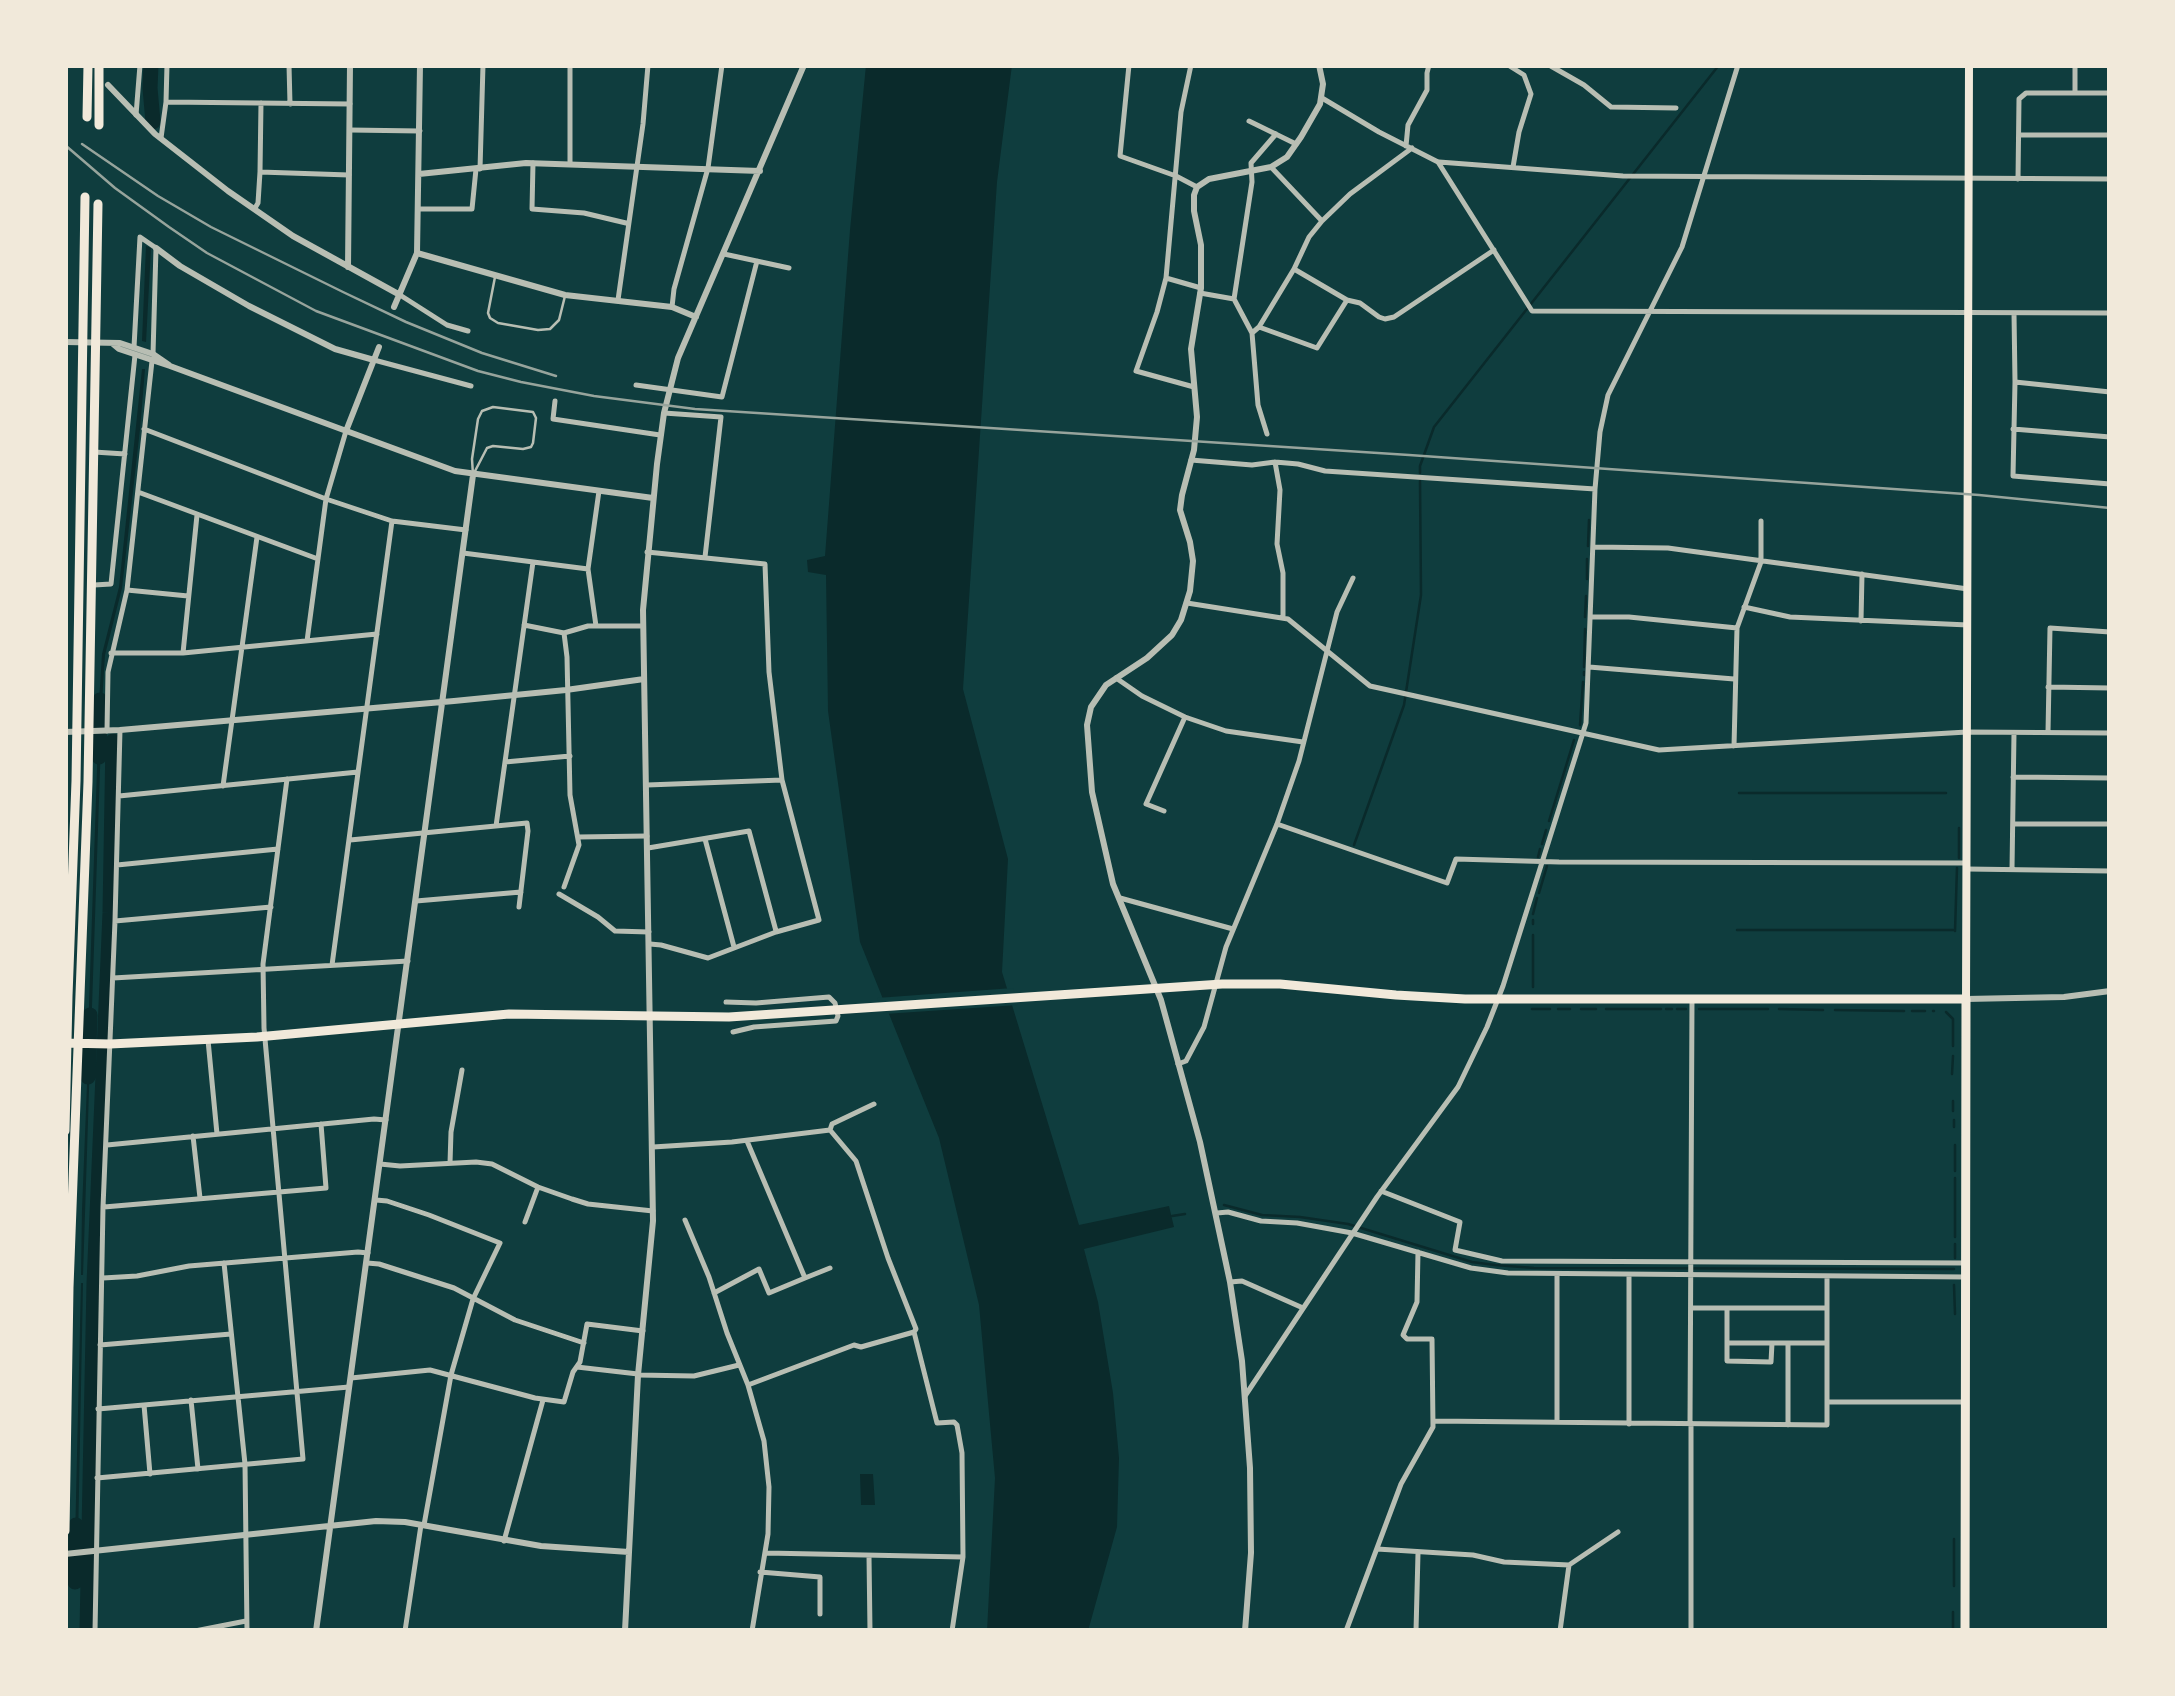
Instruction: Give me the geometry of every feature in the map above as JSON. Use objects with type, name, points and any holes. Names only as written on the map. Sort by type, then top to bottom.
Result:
[{"type":"main road","points":[[87,117],[88,65]]},
{"type":"main road","points":[[99,65],[99,124]]},
{"type":"main road","points":[[1965,1631],[1969,65]]},
{"type":"main road","points":[[65,1532],[74,1044],[95,731],[83,342],[85,197]]},
{"type":"main road","points":[[65,1132],[66,1067],[74,1044],[66,996],[69,870],[95,731],[90,585],[98,204]]},
{"type":"main road","points":[[74,1044],[208,1040],[509,1014],[730,1016],[1252,983],[1498,999],[1966,999]]},
{"type":"street","points":[[136,116],[140,65]]},
{"type":"street","points":[[161,139],[167,65]]},
{"type":"street","points":[[289,65],[290,104]]},
{"type":"street","points":[[348,267],[350,65]]},
{"type":"street","points":[[394,307],[417,253],[420,65]]},
{"type":"street","points":[[419,209],[472,209],[478,169],[482,65]]},
{"type":"street","points":[[570,65],[570,164]]},
{"type":"street","points":[[618,302],[644,124],[648,65]]},
{"type":"street","points":[[672,307],[708,168],[722,65]]},
{"type":"street","points":[[626,1631],[638,1374],[654,1211],[643,626],[660,435],[678,358],[804,65]]},
{"type":"street","points":[[1129,65],[1120,156],[1197,187]]},
{"type":"street","points":[[1191,65],[1181,112],[1166,278],[1136,370],[1194,387]]},
{"type":"street","points":[[1246,1631],[1251,1537],[1245,1396],[1230,1282],[1217,1214],[1178,1064],[1152,975],[1118,897],[1092,792],[1087,725],[1097,696],[1106,685],[1162,646],[1180,620],[1192,579],[1190,542],[1180,510],[1197,417],[1191,349],[1201,290],[1201,245],[1194,195],[1197,187],[1209,179],[1271,167],[1286,157],[1316,114],[1322,98],[1320,65]]},
{"type":"street","points":[[1409,147],[1408,126],[1427,90],[1430,65]]},
{"type":"street","points":[[1508,65],[1524,75],[1531,94],[1512,167]]},
{"type":"street","points":[[1524,75],[1528,65]]},
{"type":"street","points":[[1549,65],[1612,107],[1676,108]]},
{"type":"street","points":[[1245,1396],[1353,1232],[1458,1087],[1498,999],[1584,733],[1600,432],[1608,395],[1682,247],[1738,65]]},
{"type":"street","points":[[2075,92],[2076,65]]},
{"type":"street","points":[[108,86],[161,139],[292,236],[448,325],[468,331]]},
{"type":"street","points":[[2018,179],[2019,99],[2026,93],[2110,93]]},
{"type":"street","points":[[1322,98],[1438,162],[1625,176],[2110,179]]},
{"type":"street","points":[[166,102],[350,104]]},
{"type":"street","points":[[254,208],[258,203],[261,103]]},
{"type":"street","points":[[1249,121],[1296,145]]},
{"type":"street","points":[[350,130],[420,131]]},
{"type":"street","points":[[1267,434],[1258,405],[1252,333],[1234,299],[1247,224],[1251,163],[1276,134]]},
{"type":"street","points":[[2019,135],[2110,134]]},
{"type":"street","points":[[1252,333],[1259,328],[1309,237],[1322,221],[1409,147]]},
{"type":"street","points":[[1438,162],[1532,311],[2110,313]]},
{"type":"street","points":[[419,174],[533,163],[760,171]]},
{"type":"street","points":[[533,163],[532,209],[584,212],[628,223]]},
{"type":"street","points":[[1271,167],[1322,221]]},
{"type":"street","points":[[260,172],[349,175]]},
{"type":"street","points":[[90,585],[110,584],[135,352],[140,237],[180,266],[249,306],[335,349],[471,386]]},
{"type":"street","points":[[95,731],[128,590],[152,358],[156,248]]},
{"type":"street","points":[[1294,269],[1385,319],[1494,250]]},
{"type":"street","points":[[417,253],[565,295],[672,307],[696,316]]},
{"type":"street","points":[[724,254],[789,268]]},
{"type":"street","points":[[636,385],[722,397],[757,261]]},
{"type":"street","points":[[1166,278],[1234,299]]},
{"type":"street","points":[[1259,328],[1317,348],[1347,300]]},
{"type":"street","points":[[2014,313],[2013,476],[2110,484]]},
{"type":"street","points":[[65,342],[120,343],[170,366],[455,472],[653,498]]},
{"type":"street","points":[[307,641],[326,499],[346,431],[379,347]]},
{"type":"street","points":[[2015,382],[2110,392]]},
{"type":"street","points":[[555,401],[553,419],[660,435]]},
{"type":"street","points":[[664,412],[721,417],[704,558]]},
{"type":"street","points":[[144,429],[392,521],[466,530]]},
{"type":"street","points":[[2013,429],[2110,437]]},
{"type":"street","points":[[94,452],[125,454]]},
{"type":"street","points":[[1191,460],[1252,465],[1275,462],[1324,470],[1596,489]]},
{"type":"street","points":[[1275,462],[1280,490],[1277,544],[1283,573],[1283,618]]},
{"type":"street","points":[[316,1631],[473,475]]},
{"type":"street","points":[[596,626],[588,569],[599,491]]},
{"type":"street","points":[[138,492],[318,559]]},
{"type":"street","points":[[182,653],[197,514]]},
{"type":"street","points":[[332,965],[392,521]]},
{"type":"street","points":[[1734,746],[1736,628],[1760,562],[1761,521]]},
{"type":"street","points":[[223,786],[257,537]]},
{"type":"street","points":[[1594,548],[1668,548],[1968,589]]},
{"type":"street","points":[[647,552],[765,564],[768,650],[782,780],[819,920],[708,958],[650,944]]},
{"type":"street","points":[[463,553],[588,569]]},
{"type":"street","points":[[496,826],[532,562]]},
{"type":"street","points":[[1861,621],[1862,574]]},
{"type":"street","points":[[1178,1064],[1186,1061],[1204,1026],[1233,930],[1278,824],[1337,612],[1354,578]]},
{"type":"street","points":[[128,590],[188,596]]},
{"type":"street","points":[[1187,603],[1288,619],[1370,686],[1659,750],[1967,732],[2110,733]]},
{"type":"street","points":[[1744,607],[1790,617],[1968,626]]},
{"type":"street","points":[[1592,617],[1736,628]]},
{"type":"street","points":[[524,626],[564,633],[596,626],[643,626]]},
{"type":"street","points":[[2048,732],[2050,628],[2110,632]]},
{"type":"street","points":[[564,633],[572,810],[578,837],[564,887]]},
{"type":"street","points":[[111,653],[182,653],[377,634]]},
{"type":"street","points":[[1589,668],[1734,679]]},
{"type":"street","points":[[1116,678],[1184,718],[1226,731],[1303,742]]},
{"type":"street","points":[[65,732],[443,702],[644,679]]},
{"type":"street","points":[[2048,687],[2110,688]]},
{"type":"street","points":[[1164,812],[1146,804],[1184,718]]},
{"type":"street","points":[[95,1631],[96,1478],[120,730]]},
{"type":"street","points":[[2012,869],[2014,732]]},
{"type":"street","points":[[506,762],[570,756]]},
{"type":"street","points":[[118,796],[358,772]]},
{"type":"street","points":[[2014,777],[2110,778]]},
{"type":"street","points":[[96,1478],[303,1459],[264,1036],[263,968],[288,779]]},
{"type":"street","points":[[647,785],[782,780]]},
{"type":"street","points":[[350,840],[527,823],[520,907]]},
{"type":"street","points":[[1278,824],[1447,883],[1456,859],[2110,871]]},
{"type":"street","points":[[2013,824],[2110,824]]},
{"type":"street","points":[[648,848],[748,831],[776,932]]},
{"type":"street","points":[[578,837],[647,836]]},
{"type":"street","points":[[704,840],[734,946]]},
{"type":"street","points":[[117,866],[278,849]]},
{"type":"street","points":[[416,901],[522,892]]},
{"type":"street","points":[[559,894],[614,931],[649,932]]},
{"type":"street","points":[[1118,897],[1233,930]]},
{"type":"street","points":[[115,921],[272,907]]},
{"type":"street","points":[[113,978],[408,960]]},
{"type":"street","points":[[1966,999],[2110,991]]},
{"type":"street","points":[[726,1002],[829,998],[838,1016],[836,1022],[733,1032]]},
{"type":"street","points":[[1691,1631],[1692,999]]},
{"type":"street","points":[[208,1040],[217,1134]]},
{"type":"street","points":[[450,1163],[462,1070]]},
{"type":"street","points":[[830,1130],[832,1124],[874,1104]]},
{"type":"street","points":[[107,1144],[386,1120]]},
{"type":"street","points":[[104,1207],[326,1188],[321,1124]]},
{"type":"street","points":[[653,1147],[747,1141],[830,1130]]},
{"type":"street","points":[[830,1130],[856,1161],[862,1176],[878,1232],[916,1329],[937,1424],[958,1425],[963,1557],[952,1631]]},
{"type":"street","points":[[192,1136],[200,1198]]},
{"type":"street","points":[[747,1141],[805,1278]]},
{"type":"street","points":[[380,1164],[492,1164],[538,1187],[588,1204],[654,1211]]},
{"type":"street","points":[[526,1222],[538,1187]]},
{"type":"street","points":[[1382,1191],[1460,1222],[1455,1250],[1474,1256],[1517,1262],[1827,1276],[1966,1277]]},
{"type":"street","points":[[376,1200],[429,1215],[500,1243],[474,1299],[451,1375],[405,1631]]},
{"type":"street","points":[[1217,1214],[1228,1212],[1261,1221],[1353,1232],[1471,1268],[1508,1274],[1629,1275],[1691,1269],[1966,1263]]},
{"type":"street","points":[[685,1220],[748,1385],[767,1465],[765,1553],[752,1631]]},
{"type":"street","points":[[1346,1631],[1401,1484],[1432,1428],[1432,1340],[1407,1339],[1403,1334],[1417,1302],[1418,1252]]},
{"type":"street","points":[[102,1278],[189,1266],[368,1254]]},
{"type":"street","points":[[224,1263],[245,1464],[247,1631]]},
{"type":"street","points":[[367,1263],[441,1284],[514,1320],[584,1343]]},
{"type":"street","points":[[714,1293],[759,1269],[769,1293],[830,1268]]},
{"type":"street","points":[[1557,1275],[1557,1424]]},
{"type":"street","points":[[1629,1275],[1629,1424]]},
{"type":"street","points":[[1432,1421],[1827,1425],[1827,1276]]},
{"type":"street","points":[[1230,1282],[1242,1281],[1304,1308]]},
{"type":"street","points":[[1690,1308],[1827,1308]]},
{"type":"street","points":[[1726,1308],[1727,1362],[1771,1362],[1772,1343]]},
{"type":"street","points":[[351,1378],[430,1370],[564,1402],[587,1324],[643,1330]]},
{"type":"street","points":[[748,1385],[854,1345],[860,1347],[914,1332]]},
{"type":"street","points":[[100,1345],[232,1334]]},
{"type":"street","points":[[1727,1343],[1827,1343]]},
{"type":"street","points":[[1788,1343],[1788,1424]]},
{"type":"street","points":[[577,1367],[694,1376],[738,1365]]},
{"type":"street","points":[[98,1408],[350,1388]]},
{"type":"street","points":[[192,1400],[198,1470]]},
{"type":"street","points":[[504,1540],[543,1400]]},
{"type":"street","points":[[1828,1402],[1965,1402]]},
{"type":"street","points":[[144,1404],[150,1474]]},
{"type":"street","points":[[68,1553],[376,1521],[504,1540],[629,1552]]},
{"type":"street","points":[[1377,1550],[1569,1565],[1618,1532]]},
{"type":"street","points":[[765,1553],[963,1557]]},
{"type":"street","points":[[1416,1631],[1418,1553]]},
{"type":"street","points":[[869,1556],[870,1631]]},
{"type":"street","points":[[1560,1631],[1569,1565]]},
{"type":"street","points":[[760,1572],[820,1577],[820,1614]]},
{"type":"street","points":[[195,1631],[247,1621]]},
{"type":"lane","points":[[496,276],[488,314],[498,323],[550,329],[559,320],[565,295]]},
{"type":"lane","points":[[493,407],[533,412],[536,418],[531,446],[487,448],[473,475],[472,458],[482,411],[493,407]]},
{"type":"water","points":[[866,65],[1012,65],[997,182],[963,689],[1008,859],[1002,972],[1079,1225],[1169,1206],[1174,1227],[1084,1249],[1098,1302],[1119,1458],[1117,1527],[1088,1631],[987,1631],[995,1478],[979,1305],[939,1138],[860,942],[828,711],[826,575],[808,572],[807,560],[825,556]]},
{"type":"water","points":[[146,246],[151,248],[146,342],[142,341]]},
{"type":"water","points":[[142,369],[140,429],[122,588],[105,655],[98,718],[102,654],[119,587]]},
{"type":"water","points":[[101,740],[91,1036],[88,1035]]},
{"type":"water","points":[[90,1059],[81,1275],[82,1210]]},
{"type":"water","points":[[83,1283],[78,1542],[75,1541]]},
{"type":"water","points":[[860,1474],[873,1474],[875,1505],[861,1505]]},
{"type":"pier","points":[[1013,988],[1018,1005],[884,1014],[877,998]]},
{"type":"waterway","points":[[151,65],[153,122]]},
{"type":"waterway","points":[[1420,473],[1434,427],[1719,65]]},
{"type":"waterway","points":[[1354,845],[1404,705],[1421,595],[1420,481]]},
{"type":"waterway","points":[[1588,546],[1589,520]]},
{"type":"waterway","points":[[1587,559],[1587,579]]},
{"type":"waterway","points":[[1585,617],[1586,596]]},
{"type":"waterway","points":[[1584,667],[1585,629]]},
{"type":"waterway","points":[[1580,725],[1583,682]]},
{"type":"waterway","points":[[99,757],[100,700]]},
{"type":"waterway","points":[[1549,821],[1574,740]]},
{"type":"waterway","points":[[87,1631],[94,1284],[110,913],[113,741]]},
{"type":"waterway","points":[[1739,793],[1946,793]]},
{"type":"waterway","points":[[1959,828],[1959,858]]},
{"type":"waterway","points":[[1542,844],[1546,830]]},
{"type":"waterway","points":[[1538,857],[1540,849]]},
{"type":"waterway","points":[[1539,893],[1547,866]]},
{"type":"waterway","points":[[1955,931],[1957,868]]},
{"type":"waterway","points":[[1533,914],[1537,898]]},
{"type":"waterway","points":[[1737,930],[1953,930]]},
{"type":"waterway","points":[[1533,935],[1533,987]]},
{"type":"waterway","points":[[1532,1009],[1550,1009]]},
{"type":"waterway","points":[[1558,1009],[1570,1009]]},
{"type":"waterway","points":[[1581,1009],[1596,1009]]},
{"type":"waterway","points":[[1606,1009],[1661,1009]]},
{"type":"waterway","points":[[1666,1009],[1672,1009]]},
{"type":"waterway","points":[[1677,1009],[1686,1009]]},
{"type":"waterway","points":[[1699,1009],[1768,1009]]},
{"type":"waterway","points":[[1779,1009],[1823,1010]]},
{"type":"waterway","points":[[1835,1010],[1904,1011]]},
{"type":"waterway","points":[[1912,1011],[1925,1011]]},
{"type":"waterway","points":[[1946,1012],[1953,1019],[1953,1046]]},
{"type":"waterway","points":[[88,1077],[90,1015]]},
{"type":"waterway","points":[[1952,1074],[1953,1056]]},
{"type":"waterway","points":[[1953,1101],[1953,1111]]},
{"type":"waterway","points":[[1954,1120],[1954,1127]]},
{"type":"waterway","points":[[1955,1145],[1955,1171]]},
{"type":"waterway","points":[[1955,1178],[1955,1237]]},
{"type":"waterway","points":[[1224,1205],[1262,1215],[1348,1224],[1472,1262],[1495,1265],[1954,1269]]},
{"type":"waterway","points":[[1172,1216],[1185,1214]]},
{"type":"waterway","points":[[1955,1244],[1955,1258]]},
{"type":"waterway","points":[[1954,1285],[1955,1314]]},
{"type":"waterway","points":[[75,1582],[76,1525]]},
{"type":"waterway","points":[[1954,1539],[1954,1586]]},
{"type":"waterway","points":[[1953,1612],[1953,1631]]},
{"type":"railway","points":[[82,144],[211,227],[343,292],[482,353],[556,376]]},
{"type":"railway","points":[[65,145],[115,188],[207,253],[316,311],[478,371],[594,396],[695,409],[1409,455],[1979,495],[2110,508]]}]
